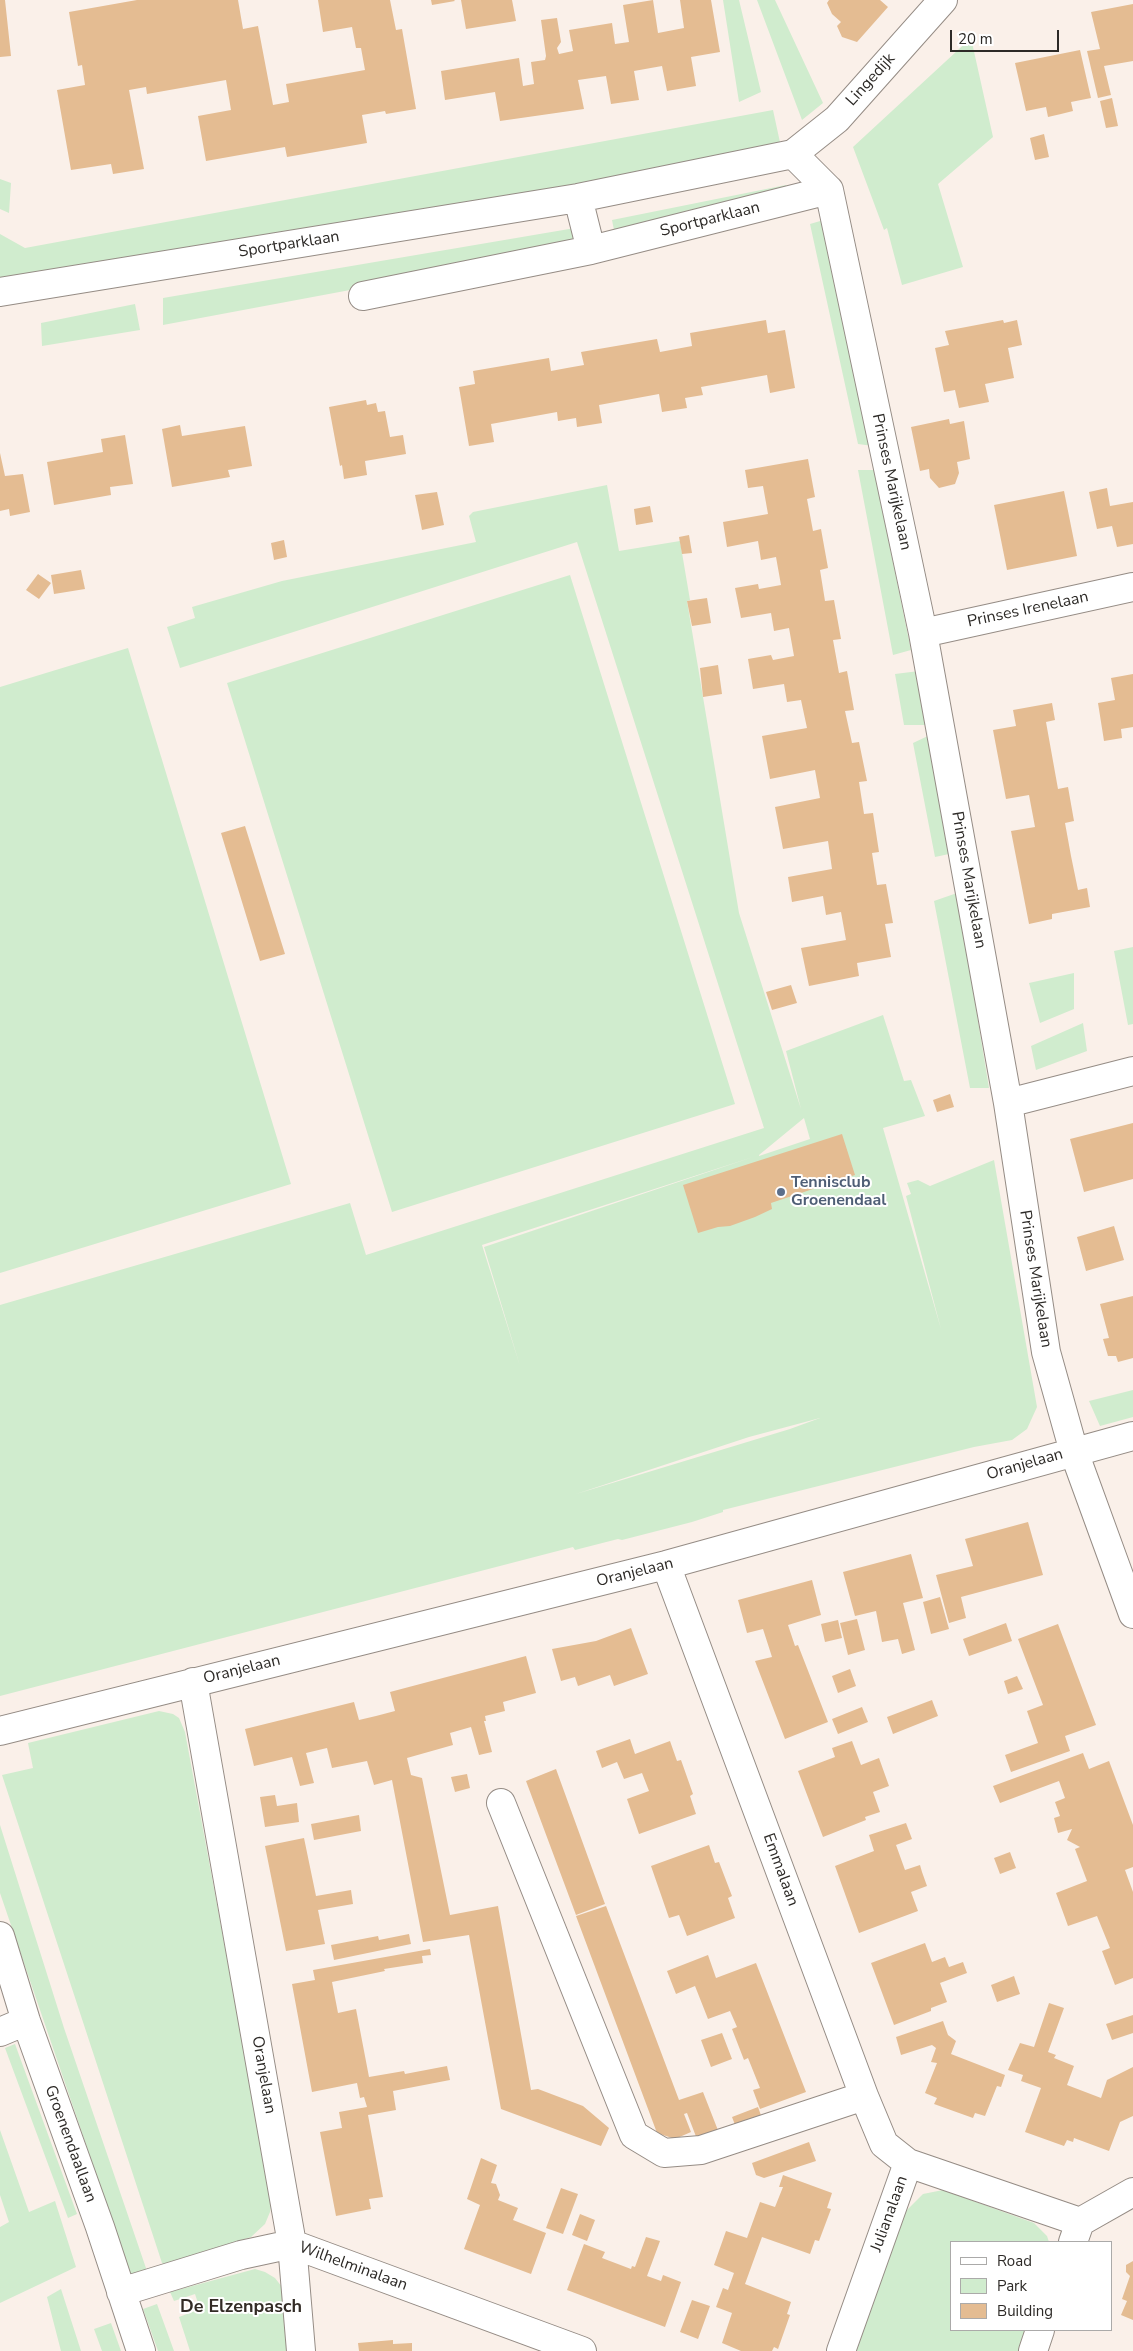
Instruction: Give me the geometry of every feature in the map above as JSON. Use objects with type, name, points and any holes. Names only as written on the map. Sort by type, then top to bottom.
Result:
[{"type":"street","name":"Lingedijk","points":[[793,154],[837,119],[943,0]]},
{"type":"street","points":[[793,154],[829,190]]},
{"type":"street","name":"Sportparklaan","points":[[0,292],[578,198],[793,154]]},
{"type":"street","name":"Sportparklaan","points":[[363,296],[591,250],[829,190]]},
{"type":"street","name":"Prinses Marijkelaan","points":[[829,190],[923,633],[1008,1103],[1046,1352],[1074,1452],[1133,1614]]},
{"type":"street","points":[[578,198],[591,250]]},
{"type":"street","name":"Prinses Irenelaan","points":[[923,633],[1133,588]]},
{"type":"street","points":[[1008,1103],[1133,1071]]},
{"type":"street","name":"Oranjelaan","points":[[0,1732],[193,1682],[666,1565],[1133,1436]]},
{"type":"street","name":"Emmalaan","points":[[666,1565],[864,2096],[884,2144],[908,2163]]},
{"type":"street","name":"Oranjelaan","points":[[193,1682],[292,2244],[301,2351]]},
{"type":"street","points":[[501,1803],[634,2135],[664,2153],[702,2150],[864,2096]]},
{"type":"street","name":"Groenendaallaan","points":[[0,1936],[26,2021],[141,2351]]},
{"type":"street","points":[[0,2032],[26,2021]]},
{"type":"street","name":"Julianalaan","points":[[841,2351],[908,2163],[1077,2232],[1133,2192]]},
{"type":"street","name":"Wilhelminalaan","points":[[121,2292],[241,2255],[292,2244],[582,2351]]},
{"type":"street","points":[[1033,2351],[1040,2331]]},
{"type":"green space","points":[[723,0],[739,0],[761,92],[739,102]]},
{"type":"green space","points":[[757,0],[775,0],[823,103],[802,120]]},
{"type":"green space","points":[[971,38],[993,137],[938,184],[963,267],[902,285],[887,228],[884,230],[853,147]]},
{"type":"green space","points":[[773,110],[781,147],[695,167],[0,284],[0,234],[25,248]]},
{"type":"green space","points":[[0,179],[11,183],[9,213],[0,209]]},
{"type":"green space","points":[[786,185],[789,196],[616,240],[612,220]]},
{"type":"green space","points":[[827,219],[873,446],[858,444],[810,224]]},
{"type":"green space","points":[[575,228],[580,247],[163,325],[163,298]]},
{"type":"green space","points":[[135,304],[140,330],[42,346],[41,323]]},
{"type":"green space","points":[[858,470],[874,470],[911,650],[893,655]]},
{"type":"green space","points":[[607,485],[619,551],[680,541],[690,600],[687,601],[739,913],[801,1109],[786,1051],[883,1015],[904,1081],[911,1080],[925,1116],[883,1128],[941,1329],[906,1196],[911,1194],[907,1183],[918,1180],[930,1186],[994,1160],[1037,1407],[1027,1429],[1012,1440],[974,1447],[723,1510],[723,1512],[692,1522],[622,1540],[618,1539],[575,1550],[573,1547],[0,1696],[0,1305],[350,1203],[366,1255],[764,1128],[577,542],[180,668],[167,627],[195,618],[192,607],[282,581],[476,542],[469,516],[473,512]],"holes":[[[804,1118],[810,1139],[759,1156],[759,1155]],[[753,1157],[484,1247],[520,1366],[482,1245]],[[820,1418],[790,1429],[576,1494],[749,1437]]]},
{"type":"green space","points":[[570,575],[735,1104],[392,1212],[227,683]]},
{"type":"green space","points":[[128,648],[291,1184],[0,1273],[0,687]]},
{"type":"green space","points":[[919,671],[927,725],[904,725],[895,674]]},
{"type":"green space","points":[[930,735],[949,854],[935,857],[913,743]]},
{"type":"green space","points":[[957,893],[989,1088],[970,1088],[934,901]]},
{"type":"green space","points":[[1133,947],[1133,1024],[1128,1025],[1114,951]]},
{"type":"green space","points":[[1074,973],[1074,1009],[1040,1023],[1029,983]]},
{"type":"green space","points":[[1083,1023],[1087,1051],[1036,1070],[1031,1046]]},
{"type":"green space","points":[[1133,1390],[1133,1417],[1100,1426],[1089,1401]]},
{"type":"green space","points":[[159,1711],[173,1714],[179,1718],[185,1732],[272,2201],[265,2224],[251,2237],[164,2264],[162,2263],[2,1775],[33,1768],[28,1743]]},
{"type":"green space","points":[[0,1825],[64,2028],[148,2274],[131,2276],[0,1893]]},
{"type":"green space","points":[[15,2044],[77,2214],[68,2218],[5,2048]]},
{"type":"green space","points":[[0,2130],[29,2212],[55,2201],[76,2267],[0,2303],[0,2227],[9,2222],[0,2195]]},
{"type":"green space","points":[[943,2190],[1034,2223],[1047,2236],[1049,2241],[950,2241],[950,2331],[1026,2331],[1018,2351],[852,2351],[905,2212],[923,2194]]},
{"type":"green space","points":[[255,2269],[275,2278],[282,2287],[285,2298],[290,2351],[190,2351],[179,2317],[200,2309],[195,2294],[174,2301],[170,2292]]},
{"type":"green space","points":[[61,2289],[81,2351],[61,2351],[47,2297]]},
{"type":"green space","points":[[157,2304],[174,2351],[158,2351],[143,2309]]},
{"type":"green space","points":[[111,2323],[121,2351],[102,2351],[94,2329]]},
{"type":"building","points":[[0,0],[5,0],[11,56],[0,57]]},
{"type":"building","points":[[137,0],[238,0],[243,29],[258,26],[273,105],[289,102],[286,84],[365,70],[361,48],[356,48],[352,27],[323,32],[318,0],[390,0],[396,30],[402,29],[416,109],[386,114],[385,111],[362,115],[367,143],[287,157],[285,147],[206,161],[198,116],[231,110],[226,80],[147,94],[146,87],[129,90],[144,169],[113,174],[111,164],[71,170],[57,90],[85,85],[82,65],[78,66],[69,12]]},
{"type":"building","points":[[431,0],[454,0],[455,1],[432,5]]},
{"type":"building","points":[[461,0],[512,0],[516,21],[466,29]]},
{"type":"building","points":[[653,0],[658,33],[684,28],[680,0],[711,0],[720,52],[691,57],[696,86],[667,91],[662,66],[634,71],[639,100],[611,104],[606,76],[578,80],[584,109],[500,121],[495,92],[445,100],[441,71],[519,58],[523,86],[534,84],[531,62],[545,60],[546,56],[541,20],[557,18],[561,42],[557,48],[559,54],[573,51],[569,30],[612,23],[615,44],[629,42],[623,5]]},
{"type":"building","points":[[829,0],[880,0],[888,7],[857,42],[842,37],[837,26],[841,22],[832,14],[827,3]]},
{"type":"building","points":[[1133,4],[1133,61],[1104,66],[1111,95],[1098,98],[1087,51],[1100,49],[1091,12]]},
{"type":"building","points":[[1080,50],[1091,98],[1071,102],[1073,111],[1048,117],[1046,107],[1026,111],[1015,63]]},
{"type":"building","points":[[1112,98],[1118,126],[1106,128],[1100,101]]},
{"type":"building","points":[[1044,134],[1049,157],[1035,160],[1030,138]]},
{"type":"building","points":[[766,320],[768,333],[785,330],[795,388],[770,393],[767,375],[701,387],[703,395],[685,398],[687,408],[662,412],[659,394],[599,405],[602,423],[577,427],[576,418],[558,421],[557,412],[491,424],[494,442],[469,446],[459,387],[475,384],[473,371],[549,358],[551,371],[584,365],[581,352],[657,339],[660,352],[692,346],[690,333]]},
{"type":"building","points":[[1003,320],[1004,323],[1017,320],[1022,345],[1008,348],[1014,378],[985,384],[989,402],[959,408],[955,390],[944,392],[935,348],[949,345],[945,331]]},
{"type":"building","points":[[366,400],[367,405],[376,403],[378,412],[385,411],[390,437],[403,435],[406,454],[365,461],[367,475],[344,479],[329,407]]},
{"type":"building","points":[[949,419],[950,424],[964,421],[970,459],[957,462],[959,473],[955,484],[939,488],[930,478],[929,469],[920,471],[911,427]]},
{"type":"building","points":[[180,425],[182,436],[245,426],[252,466],[228,470],[230,477],[172,487],[162,429]]},
{"type":"building","points":[[125,435],[133,484],[110,487],[111,495],[54,505],[47,462],[103,452],[101,439]]},
{"type":"building","points":[[0,453],[5,476],[23,474],[30,512],[10,516],[9,509],[0,511]]},
{"type":"building","points":[[808,459],[815,497],[807,499],[813,531],[821,529],[828,568],[820,570],[825,601],[834,600],[841,639],[833,640],[839,673],[847,671],[854,710],[845,711],[852,743],[859,742],[867,781],[859,782],[864,814],[873,813],[879,852],[872,853],[877,885],[886,884],[893,923],[885,924],[891,957],[857,963],[859,976],[809,986],[801,948],[846,940],[841,912],[826,915],[823,896],[792,902],[788,877],[832,869],[828,841],[783,849],[775,807],[820,798],[815,770],[770,779],[762,736],[807,728],[801,700],[787,702],[784,684],[753,689],[748,659],[771,655],[773,660],[794,656],[789,628],[774,631],[771,613],[741,618],[735,588],[758,584],[759,589],[781,585],[776,557],[761,560],[758,541],[727,547],[723,522],[768,514],[763,486],[748,488],[745,470]]},
{"type":"building","points":[[1107,488],[1110,506],[1133,502],[1133,544],[1117,547],[1112,526],[1097,529],[1089,492]]},
{"type":"building","points":[[1064,491],[1077,556],[1007,570],[994,505]]},
{"type":"building","points":[[437,492],[444,525],[422,530],[415,495]]},
{"type":"building","points":[[650,506],[653,522],[636,525],[634,509]]},
{"type":"building","points":[[689,535],[692,553],[682,554],[679,537]]},
{"type":"building","points":[[284,540],[287,557],[274,560],[271,543]]},
{"type":"building","points":[[81,570],[85,589],[54,594],[51,575]]},
{"type":"building","points":[[38,574],[51,583],[39,599],[26,590]]},
{"type":"building","points":[[707,598],[711,623],[692,626],[687,601]]},
{"type":"building","points":[[718,665],[722,694],[703,697],[700,668]]},
{"type":"building","points":[[1133,674],[1133,727],[1121,729],[1122,738],[1104,741],[1098,703],[1115,700],[1111,678]]},
{"type":"building","points":[[1052,703],[1055,720],[1046,722],[1058,789],[1068,787],[1074,821],[1065,823],[1071,856],[1078,890],[1087,888],[1090,907],[1052,914],[1052,919],[1029,924],[1011,831],[1035,827],[1029,795],[1006,799],[993,730],[1016,726],[1013,710]]},
{"type":"building","points":[[245,826],[285,954],[260,961],[221,833]]},
{"type":"building","points":[[791,985],[797,1003],[772,1010],[766,992]]},
{"type":"building","points":[[950,1094],[954,1107],[937,1112],[933,1100]]},
{"type":"building","points":[[1133,1123],[1133,1179],[1084,1192],[1070,1139]]},
{"type":"building","points":[[842,1134],[855,1175],[771,1203],[772,1209],[755,1217],[730,1226],[718,1227],[698,1233],[683,1185]]},
{"type":"building","points":[[1114,1226],[1124,1260],[1086,1271],[1077,1237]]},
{"type":"building","points":[[1133,1296],[1133,1358],[1118,1362],[1116,1356],[1108,1356],[1103,1339],[1109,1338],[1100,1304]]},
{"type":"building","points":[[1028,1522],[1043,1575],[961,1597],[966,1618],[949,1623],[936,1575],[973,1566],[965,1539]]},
{"type":"building","points":[[911,1554],[923,1598],[903,1603],[915,1650],[902,1654],[898,1639],[882,1642],[876,1611],[855,1616],[843,1572]]},
{"type":"building","points":[[812,1580],[821,1615],[788,1625],[795,1646],[798,1645],[828,1722],[785,1739],[755,1661],[772,1657],[763,1629],[747,1633],[738,1600]]},
{"type":"building","points":[[940,1597],[949,1629],[931,1634],[923,1602]]},
{"type":"building","points":[[857,1619],[865,1650],[848,1655],[840,1623]]},
{"type":"building","points":[[838,1620],[842,1638],[825,1642],[821,1624]]},
{"type":"building","points":[[1006,1623],[1012,1641],[969,1656],[963,1639]]},
{"type":"building","points":[[1058,1624],[1096,1725],[1065,1736],[1070,1751],[1011,1772],[1005,1755],[1038,1743],[1027,1711],[1043,1705],[1018,1639]]},
{"type":"building","points":[[631,1628],[648,1674],[614,1686],[610,1675],[578,1686],[575,1677],[561,1681],[552,1649],[596,1641]]},
{"type":"building","points":[[526,1656],[536,1693],[503,1702],[505,1711],[485,1716],[486,1721],[484,1721],[492,1752],[479,1755],[471,1727],[450,1733],[453,1745],[407,1758],[411,1775],[422,1778],[450,1915],[498,1906],[531,2090],[538,2089],[583,2106],[609,2128],[601,2146],[501,2109],[469,1935],[423,1942],[392,1780],[374,1785],[367,1761],[332,1768],[327,1748],[306,1753],[314,1783],[300,1786],[292,1757],[254,1766],[245,1729],[354,1702],[359,1720],[376,1716],[395,1711],[390,1692]]},
{"type":"building","points":[[850,1669],[856,1686],[838,1693],[832,1676]]},
{"type":"building","points":[[1017,1676],[1023,1689],[1008,1694],[1004,1681]]},
{"type":"building","points":[[932,1700],[938,1716],[893,1734],[887,1717]]},
{"type":"building","points":[[862,1707],[868,1722],[838,1734],[832,1719]]},
{"type":"building","points":[[630,1739],[635,1754],[670,1741],[677,1761],[681,1760],[693,1794],[690,1796],[696,1814],[639,1834],[627,1799],[649,1791],[642,1773],[624,1779],[617,1762],[602,1768],[596,1751]]},
{"type":"building","points":[[852,1741],[861,1765],[879,1758],[889,1786],[873,1792],[880,1812],[865,1817],[866,1820],[823,1837],[798,1771],[835,1757],[832,1748]]},
{"type":"building","points":[[1083,1753],[1089,1769],[1109,1761],[1133,1825],[1133,1867],[1125,1870],[1133,1892],[1133,1978],[1115,1985],[1102,1951],[1110,1948],[1097,1916],[1068,1926],[1056,1893],[1087,1881],[1075,1849],[1080,1847],[1067,1840],[1072,1829],[1058,1833],[1054,1818],[1060,1816],[1055,1802],[1065,1798],[1059,1781],[1000,1803],[993,1786]]},
{"type":"building","points":[[556,1769],[605,1904],[576,1915],[526,1781]]},
{"type":"building","points":[[467,1774],[470,1788],[455,1792],[451,1777]]},
{"type":"building","points":[[275,1795],[277,1806],[297,1803],[299,1822],[265,1827],[260,1797]]},
{"type":"building","points":[[359,1815],[361,1831],[314,1840],[311,1824]]},
{"type":"building","points":[[906,1823],[912,1839],[896,1845],[905,1870],[920,1865],[927,1886],[911,1892],[918,1911],[859,1933],[835,1866],[874,1851],[869,1835]]},
{"type":"building","points":[[304,1838],[316,1896],[351,1890],[353,1904],[318,1910],[325,1944],[286,1951],[265,1846]]},
{"type":"building","points":[[709,1845],[715,1863],[719,1862],[732,1896],[728,1898],[735,1918],[687,1936],[679,1915],[669,1918],[651,1866]]},
{"type":"building","points":[[1010,1852],[1016,1868],[1000,1874],[994,1858]]},
{"type":"building","points":[[606,1906],[679,2100],[703,2092],[721,2138],[700,2147],[687,2113],[684,2114],[691,2132],[675,2139],[657,2133],[576,1916]]},
{"type":"building","points":[[409,1934],[411,1944],[334,1960],[331,1945],[378,1936],[379,1940]]},
{"type":"building","points":[[925,1943],[932,1962],[945,1957],[949,1967],[963,1962],[967,1973],[940,1983],[947,2002],[931,2008],[931,2011],[894,2025],[871,1963]]},
{"type":"building","points":[[430,1949],[431,1955],[422,1956],[423,1963],[384,1969],[385,1971],[332,1982],[338,2013],[356,2009],[369,2077],[404,2071],[405,2074],[447,2066],[450,2080],[393,2091],[396,2110],[368,2115],[383,2197],[369,2199],[371,2209],[336,2216],[320,2132],[342,2128],[339,2112],[367,2107],[364,2097],[360,2098],[357,2083],[312,2092],[292,1984],[315,1980],[313,1970]]},
{"type":"building","points":[[708,1955],[716,1978],[756,1963],[806,2092],[760,2109],[753,2090],[760,2088],[748,2058],[744,2060],[732,2029],[737,2027],[730,2011],[708,2019],[695,1986],[676,1994],[667,1971]]},
{"type":"building","points":[[1014,1976],[1020,1994],[997,2002],[991,1985]]},
{"type":"building","points":[[1049,2003],[1064,2008],[1048,2052],[1056,2055],[1054,2058],[1074,2066],[1067,2085],[1101,2098],[1107,2080],[1133,2067],[1133,2116],[1120,2122],[1109,2151],[1074,2138],[1073,2142],[1067,2140],[1064,2146],[1025,2132],[1041,2088],[1021,2081],[1023,2075],[1008,2070],[1020,2043],[1034,2047]]},
{"type":"building","points":[[1133,2015],[1133,2033],[1112,2040],[1106,2024]]},
{"type":"building","points":[[943,2021],[948,2035],[956,2041],[951,2054],[1005,2075],[1001,2087],[997,2086],[985,2116],[975,2113],[973,2118],[934,2104],[937,2098],[925,2093],[937,2063],[931,2062],[936,2048],[932,2045],[901,2055],[896,2037]]},
{"type":"building","points":[[722,2033],[732,2059],[711,2067],[701,2040]]},
{"type":"building","points":[[758,2107],[763,2121],[737,2130],[732,2117]]},
{"type":"building","points":[[809,2142],[816,2161],[764,2178],[756,2175],[752,2163]]},
{"type":"building","points":[[481,2158],[497,2165],[491,2183],[496,2184],[500,2195],[498,2200],[518,2208],[513,2220],[546,2233],[531,2274],[464,2249],[480,2205],[467,2199]]},
{"type":"building","points":[[783,2175],[832,2193],[827,2208],[831,2209],[819,2241],[815,2240],[810,2254],[762,2237],[745,2284],[791,2302],[787,2314],[790,2315],[778,2349],[774,2347],[772,2351],[741,2351],[722,2343],[732,2313],[716,2307],[723,2288],[728,2290],[734,2273],[714,2265],[726,2231],[747,2238],[760,2202],[775,2207],[783,2187],[779,2187]]},
{"type":"building","points":[[561,2188],[578,2194],[563,2234],[546,2228]]},
{"type":"building","points":[[580,2214],[595,2220],[587,2241],[572,2235]]},
{"type":"building","points":[[646,2237],[660,2241],[647,2276],[661,2281],[663,2275],[681,2282],[665,2327],[567,2290],[584,2244],[605,2252],[602,2258],[631,2269],[632,2266],[635,2267]]},
{"type":"building","points":[[1133,2261],[1133,2320],[1121,2315],[1127,2301],[1122,2299],[1130,2276],[1126,2272],[1126,2265]]},
{"type":"building","points":[[692,2300],[710,2306],[698,2339],[680,2332]]},
{"type":"building","points":[[393,2340],[393,2344],[412,2343],[412,2351],[359,2351],[358,2343]]},
{"type":"place","name":"Tennisclub Groenendaal","points":[[781,1192]]},
{"type":"district","name":"De Elzenpasch","points":[[241,2308]]}]
